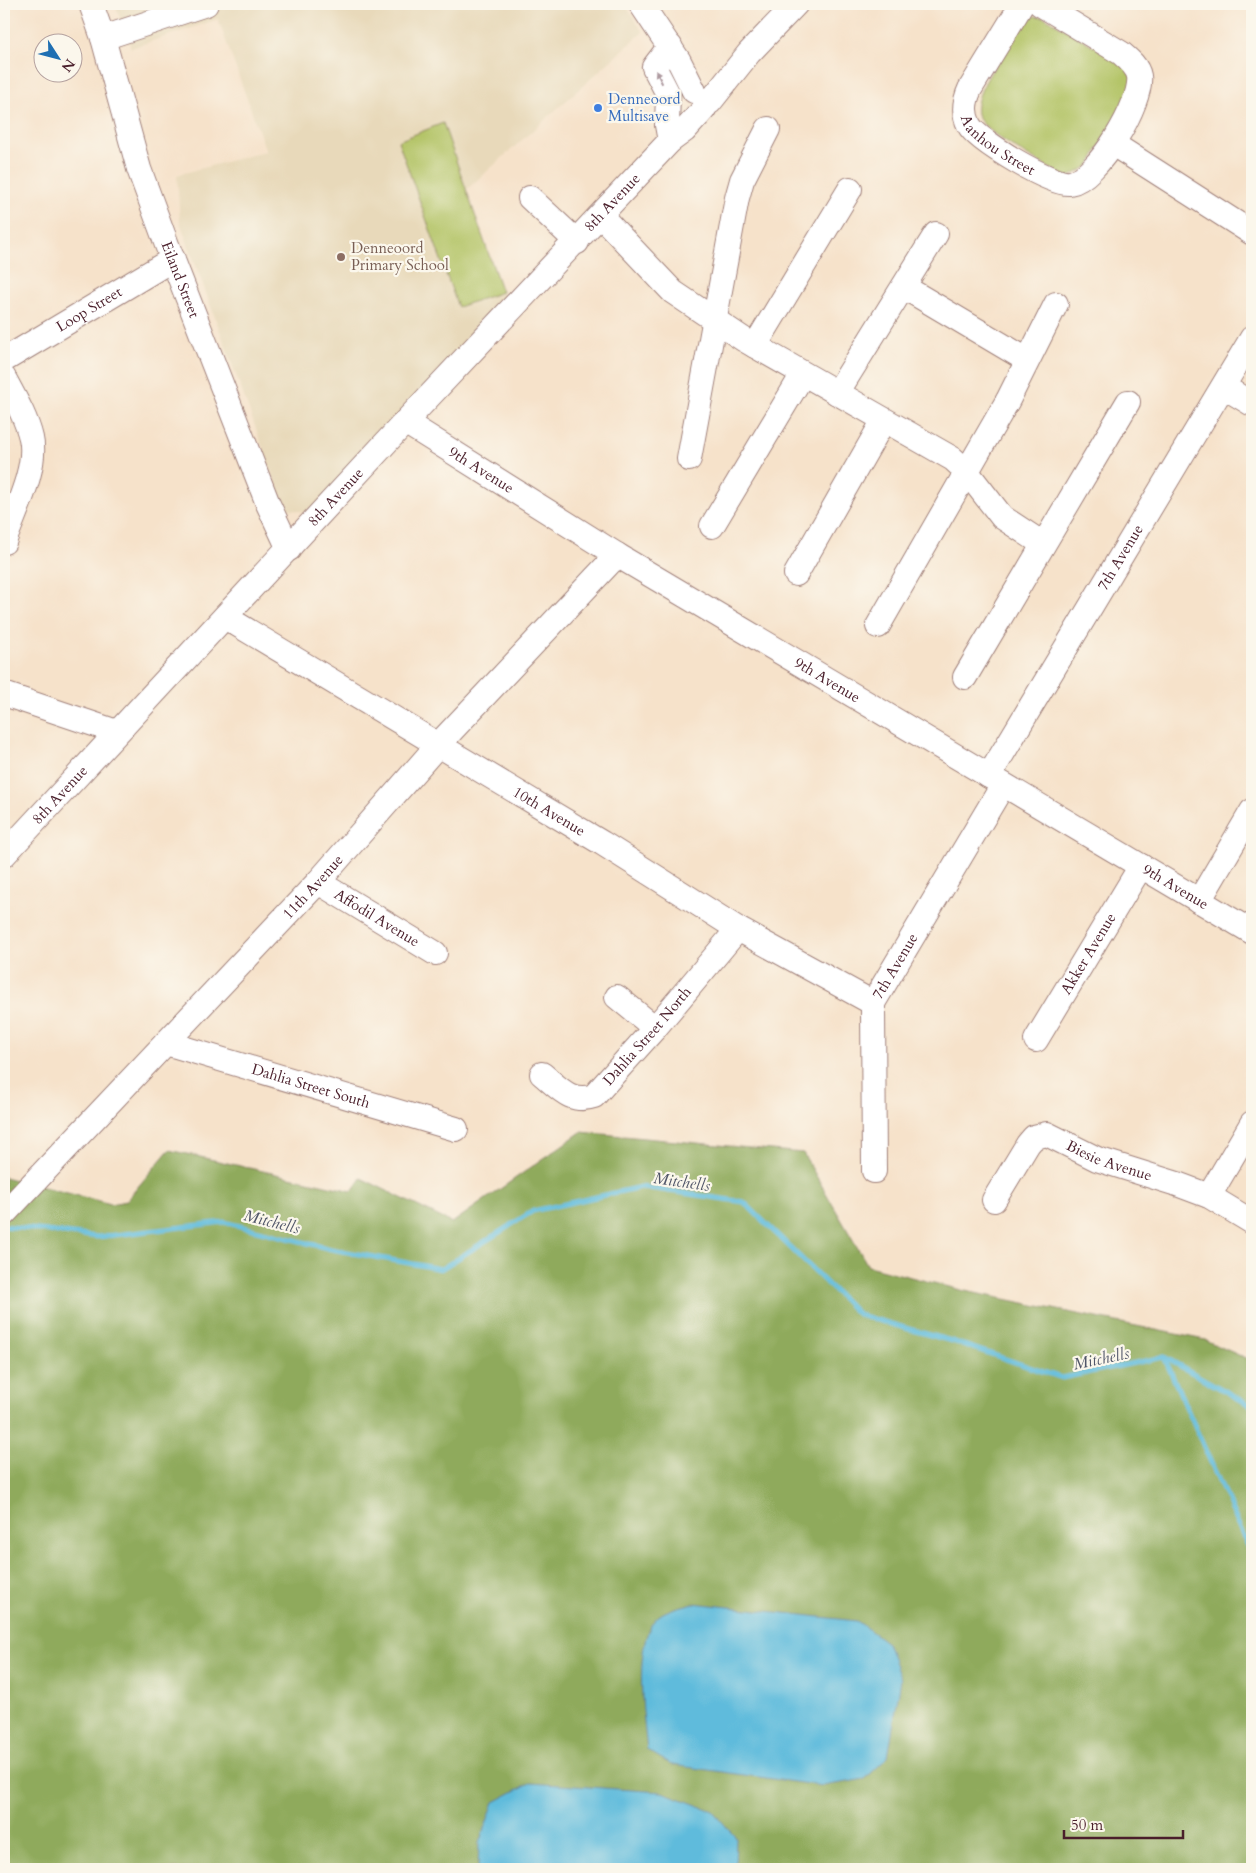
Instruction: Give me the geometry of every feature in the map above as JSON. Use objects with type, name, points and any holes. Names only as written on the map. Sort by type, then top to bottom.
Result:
[{"type":"street","name":"Eiland Street","points":[[91,4],[104,38],[140,168],[173,259],[264,495],[290,549]]},
{"type":"street","points":[[104,38],[206,4]]},
{"type":"street","points":[[641,4],[670,46],[700,99]]},
{"type":"street","name":"8th Avenue","points":[[4,855],[290,549],[405,422],[601,216],[670,141],[700,99],[749,53],[796,4]]},
{"type":"street","name":"Aanhou Street","points":[[1022,4],[978,72],[966,97],[965,112],[972,129],[986,141],[1043,176],[1063,184],[1078,181],[1086,176],[1113,144],[1136,99],[1139,82],[1137,69],[1113,47],[1040,4]]},
{"type":"street","points":[[670,46],[654,67],[668,94],[667,125],[670,141]]},
{"type":"street","points":[[689,459],[742,180],[768,129]]},
{"type":"street","points":[[1113,144],[1252,233]]},
{"type":"street","points":[[755,346],[850,189]]},
{"type":"street","points":[[531,198],[577,242]]},
{"type":"street","points":[[601,216],[673,292],[755,346],[953,459],[967,472],[1002,517],[1043,544]]},
{"type":"street","points":[[837,393],[936,234]]},
{"type":"street","name":"Loop Street","points":[[4,360],[173,259]]},
{"type":"street","points":[[904,287],[1027,360]]},
{"type":"street","points":[[878,626],[1008,400],[1056,304]]},
{"type":"street","name":"7th Avenue","points":[[874,1170],[874,1003],[996,781],[1252,338]]},
{"type":"street","points":[[712,526],[803,374]]},
{"type":"street","points":[[4,378],[28,427],[32,444],[29,472],[4,542]]},
{"type":"street","points":[[1224,387],[1252,404]]},
{"type":"street","points":[[965,677],[1128,402]]},
{"type":"street","points":[[796,574],[884,420]]},
{"type":"street","name":"9th Avenue","points":[[405,422],[617,555],[1252,932]]},
{"type":"street","name":"11th Avenue","points":[[4,1214],[318,882],[437,746],[617,555]]},
{"type":"street","name":"10th Avenue","points":[[226,617],[437,746],[602,843],[738,929],[874,1003]]},
{"type":"street","points":[[4,694],[117,732]]},
{"type":"street","points":[[1199,900],[1252,811]]},
{"type":"street","name":"Akker Avenue","points":[[1036,1040],[1140,866]]},
{"type":"street","name":"Affodil Avenue","points":[[318,882],[435,953]]},
{"type":"street","name":"Dahlia Street North","points":[[542,1074],[575,1099],[594,1096],[655,1028],[738,929]]},
{"type":"street","points":[[617,997],[655,1028]]},
{"type":"street","name":"Dahlia Street South","points":[[166,1043],[456,1129]]},
{"type":"street","points":[[1209,1196],[1252,1123]]},
{"type":"street","name":"Biesie Avenue","points":[[994,1200],[1028,1144],[1043,1133],[1050,1134],[1097,1160],[1177,1184],[1209,1196],[1252,1222]]},
{"type":"shaded area","name":"Denneoord Primary School","points":[[115,4],[625,4],[643,32],[465,191],[506,302],[309,513],[285,508],[180,222],[177,175],[266,151],[218,19],[131,48]]},
{"type":"green space","points":[[1033,16],[1044,17],[1126,65],[1134,83],[1089,166],[1067,178],[1002,140],[981,122],[977,114],[982,88],[989,75],[1017,31]]},
{"type":"green space","points":[[443,123],[502,292],[458,307],[398,141]]},
{"type":"green space","points":[[581,1132],[803,1153],[868,1266],[965,1291],[1205,1340],[1252,1361],[1252,1869],[4,1869],[4,1177],[111,1204],[126,1201],[169,1150],[352,1191],[361,1178],[452,1223]]},
{"type":"water","points":[[693,1603],[857,1621],[887,1643],[901,1679],[888,1757],[865,1779],[823,1786],[672,1765],[647,1750],[642,1698],[643,1656],[646,1637],[653,1622],[663,1613]]},
{"type":"water","points":[[530,1783],[662,1792],[713,1811],[736,1838],[735,1869],[478,1869],[479,1843],[494,1802]]},
{"type":"waterway","name":"Mitchells","points":[[4,1226],[98,1237],[224,1222],[331,1249],[441,1269],[533,1211],[641,1187],[744,1202],[859,1315],[955,1342],[1062,1378],[1164,1357],[1252,1406]]},
{"type":"waterway","points":[[1164,1357],[1252,1555]]},
{"type":"place","name":"Denneoord Multisave","points":[[598,108]]},
{"type":"place","name":"Denneoord Primary School","points":[[341,257]]}]
